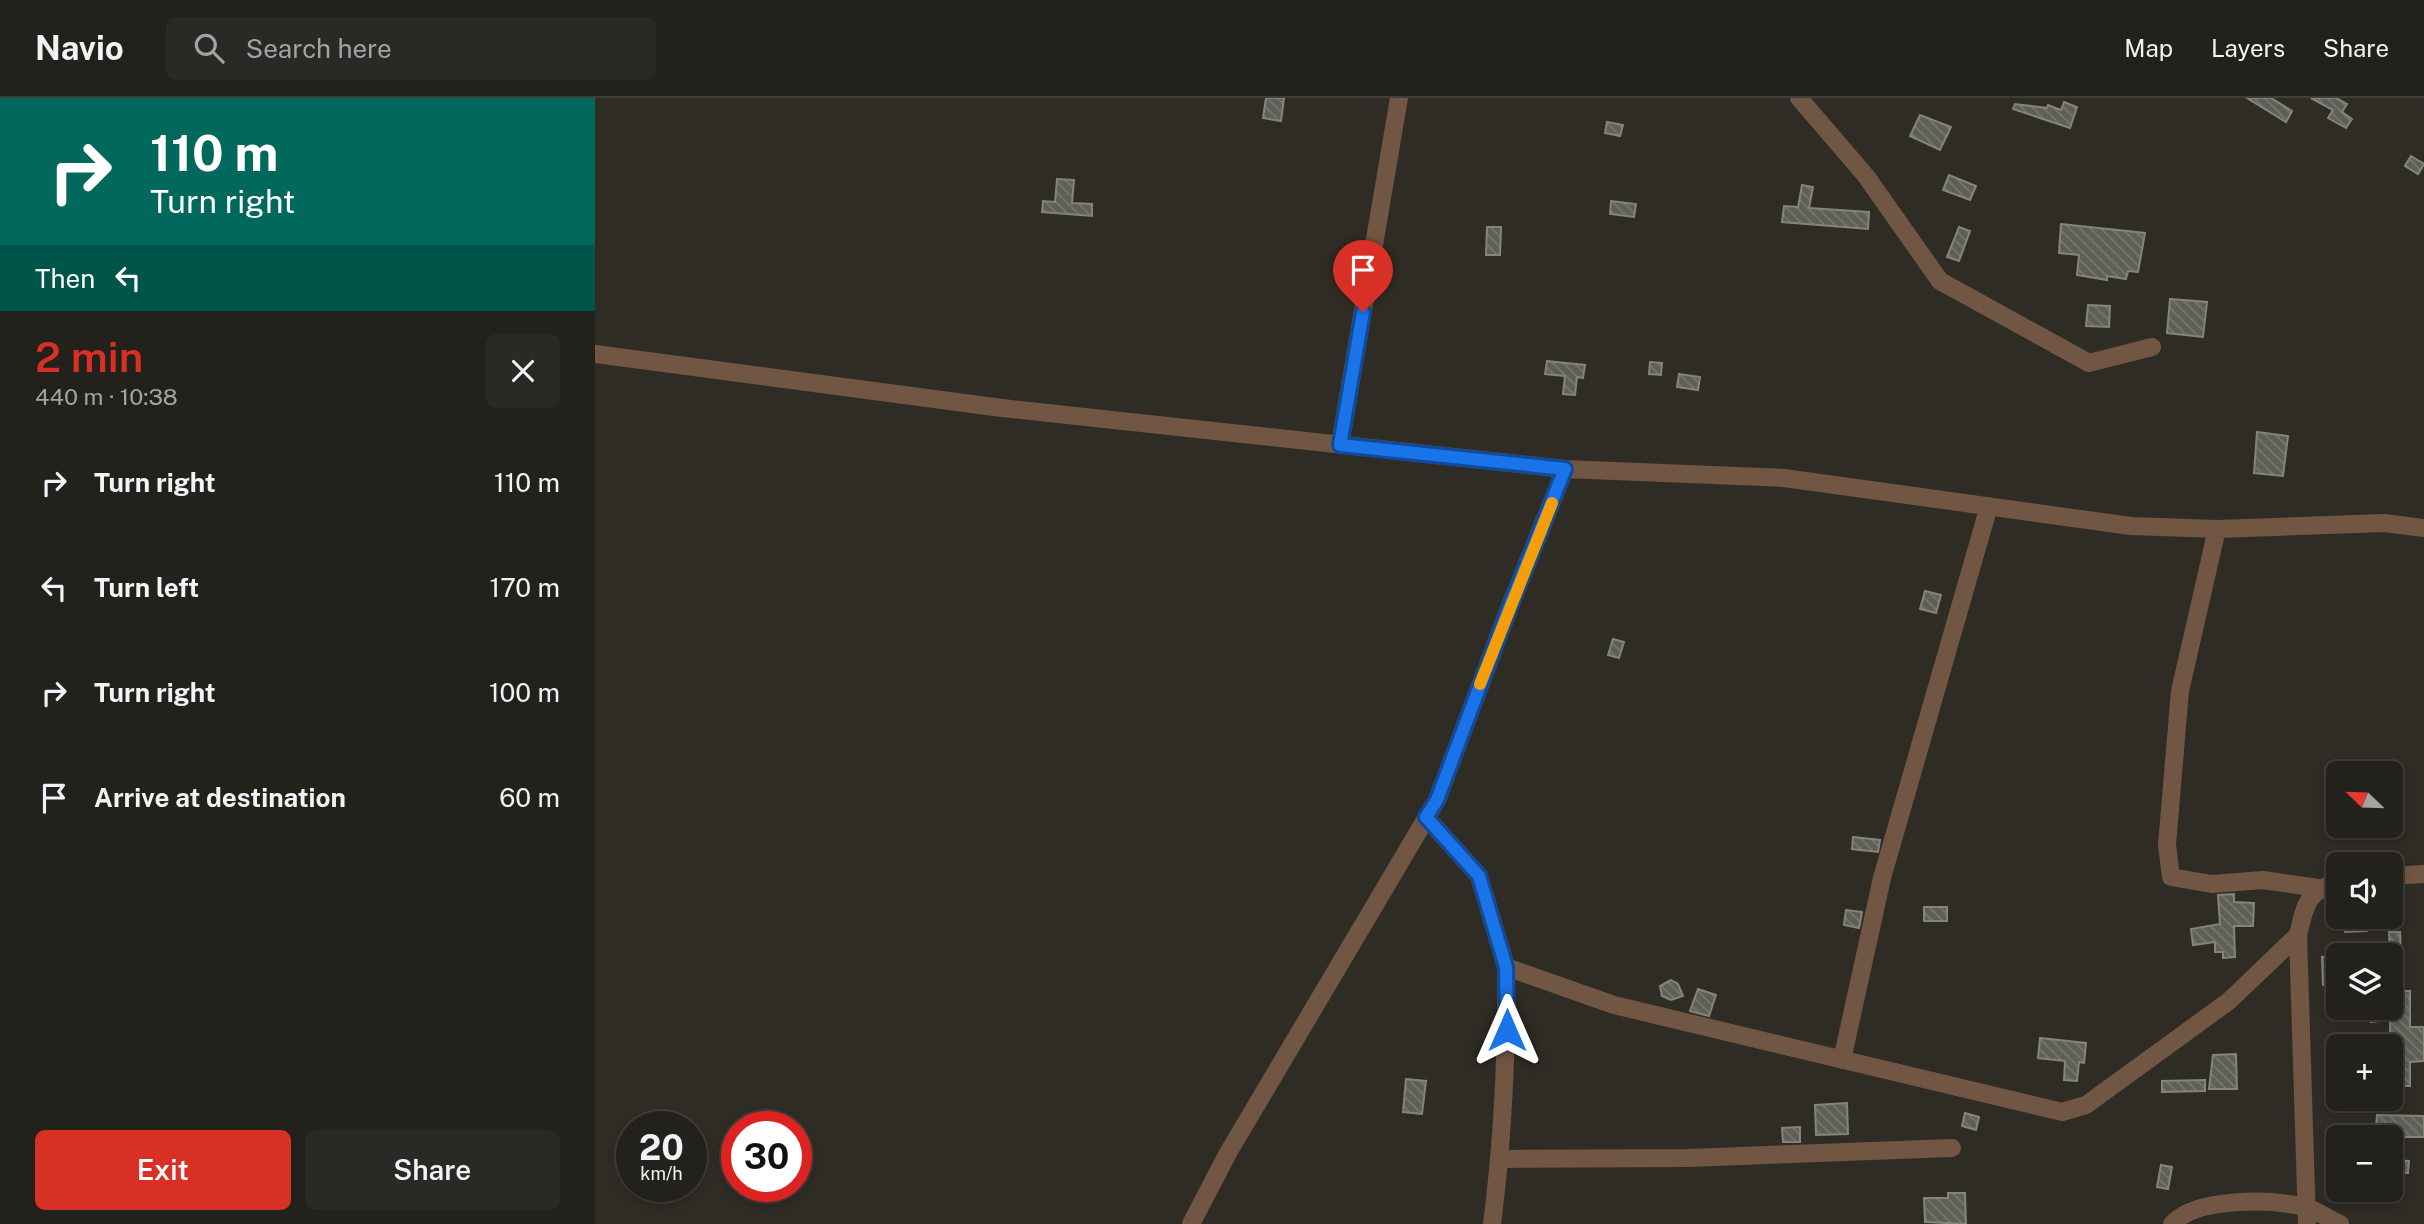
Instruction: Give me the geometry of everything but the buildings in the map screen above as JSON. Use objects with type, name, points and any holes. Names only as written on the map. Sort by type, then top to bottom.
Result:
[{"type":"street","points":[[1340,445],[1399,98]]},
{"type":"street","points":[[1799,98],[1866,176],[1940,281],[2089,363],[2152,347]]},
{"type":"street","points":[[595,354],[1002,408],[1565,469],[1784,478],[2131,526],[2217,529],[2384,523],[2424,528]]},
{"type":"street","points":[[1191,1224],[1228,1153],[1437,800],[1565,469]]},
{"type":"street","points":[[1842,1060],[1882,878],[1989,506]]},
{"type":"street","points":[[2217,529],[2180,691],[2167,845],[2171,877],[2212,884],[2263,880],[2318,888],[2326,886]]},
{"type":"street","points":[[1426,817],[1479,876],[1506,967],[1507,1052],[1500,1159],[1492,1224]]},
{"type":"street","points":[[2403,875],[2424,874]]},
{"type":"street","points":[[2306,1215],[2298,935],[2304,906],[2318,888]]},
{"type":"street","points":[[1506,967],[1614,1005],[1741,1033],[2062,1112],[2086,1105],[2229,1001],[2298,935]]},
{"type":"street","points":[[1500,1159],[1688,1158],[1952,1148]]},
{"type":"street","points":[[2172,1224],[2182,1214],[2235,1201],[2340,1224]]},
{"type":"slow traffic","points":[[1480,684],[1552,503]]},
{"type":"route","points":[[1363,312],[1340,445],[1565,469],[1437,800],[1426,817],[1479,876],[1506,967],[1507,1030]]}]
